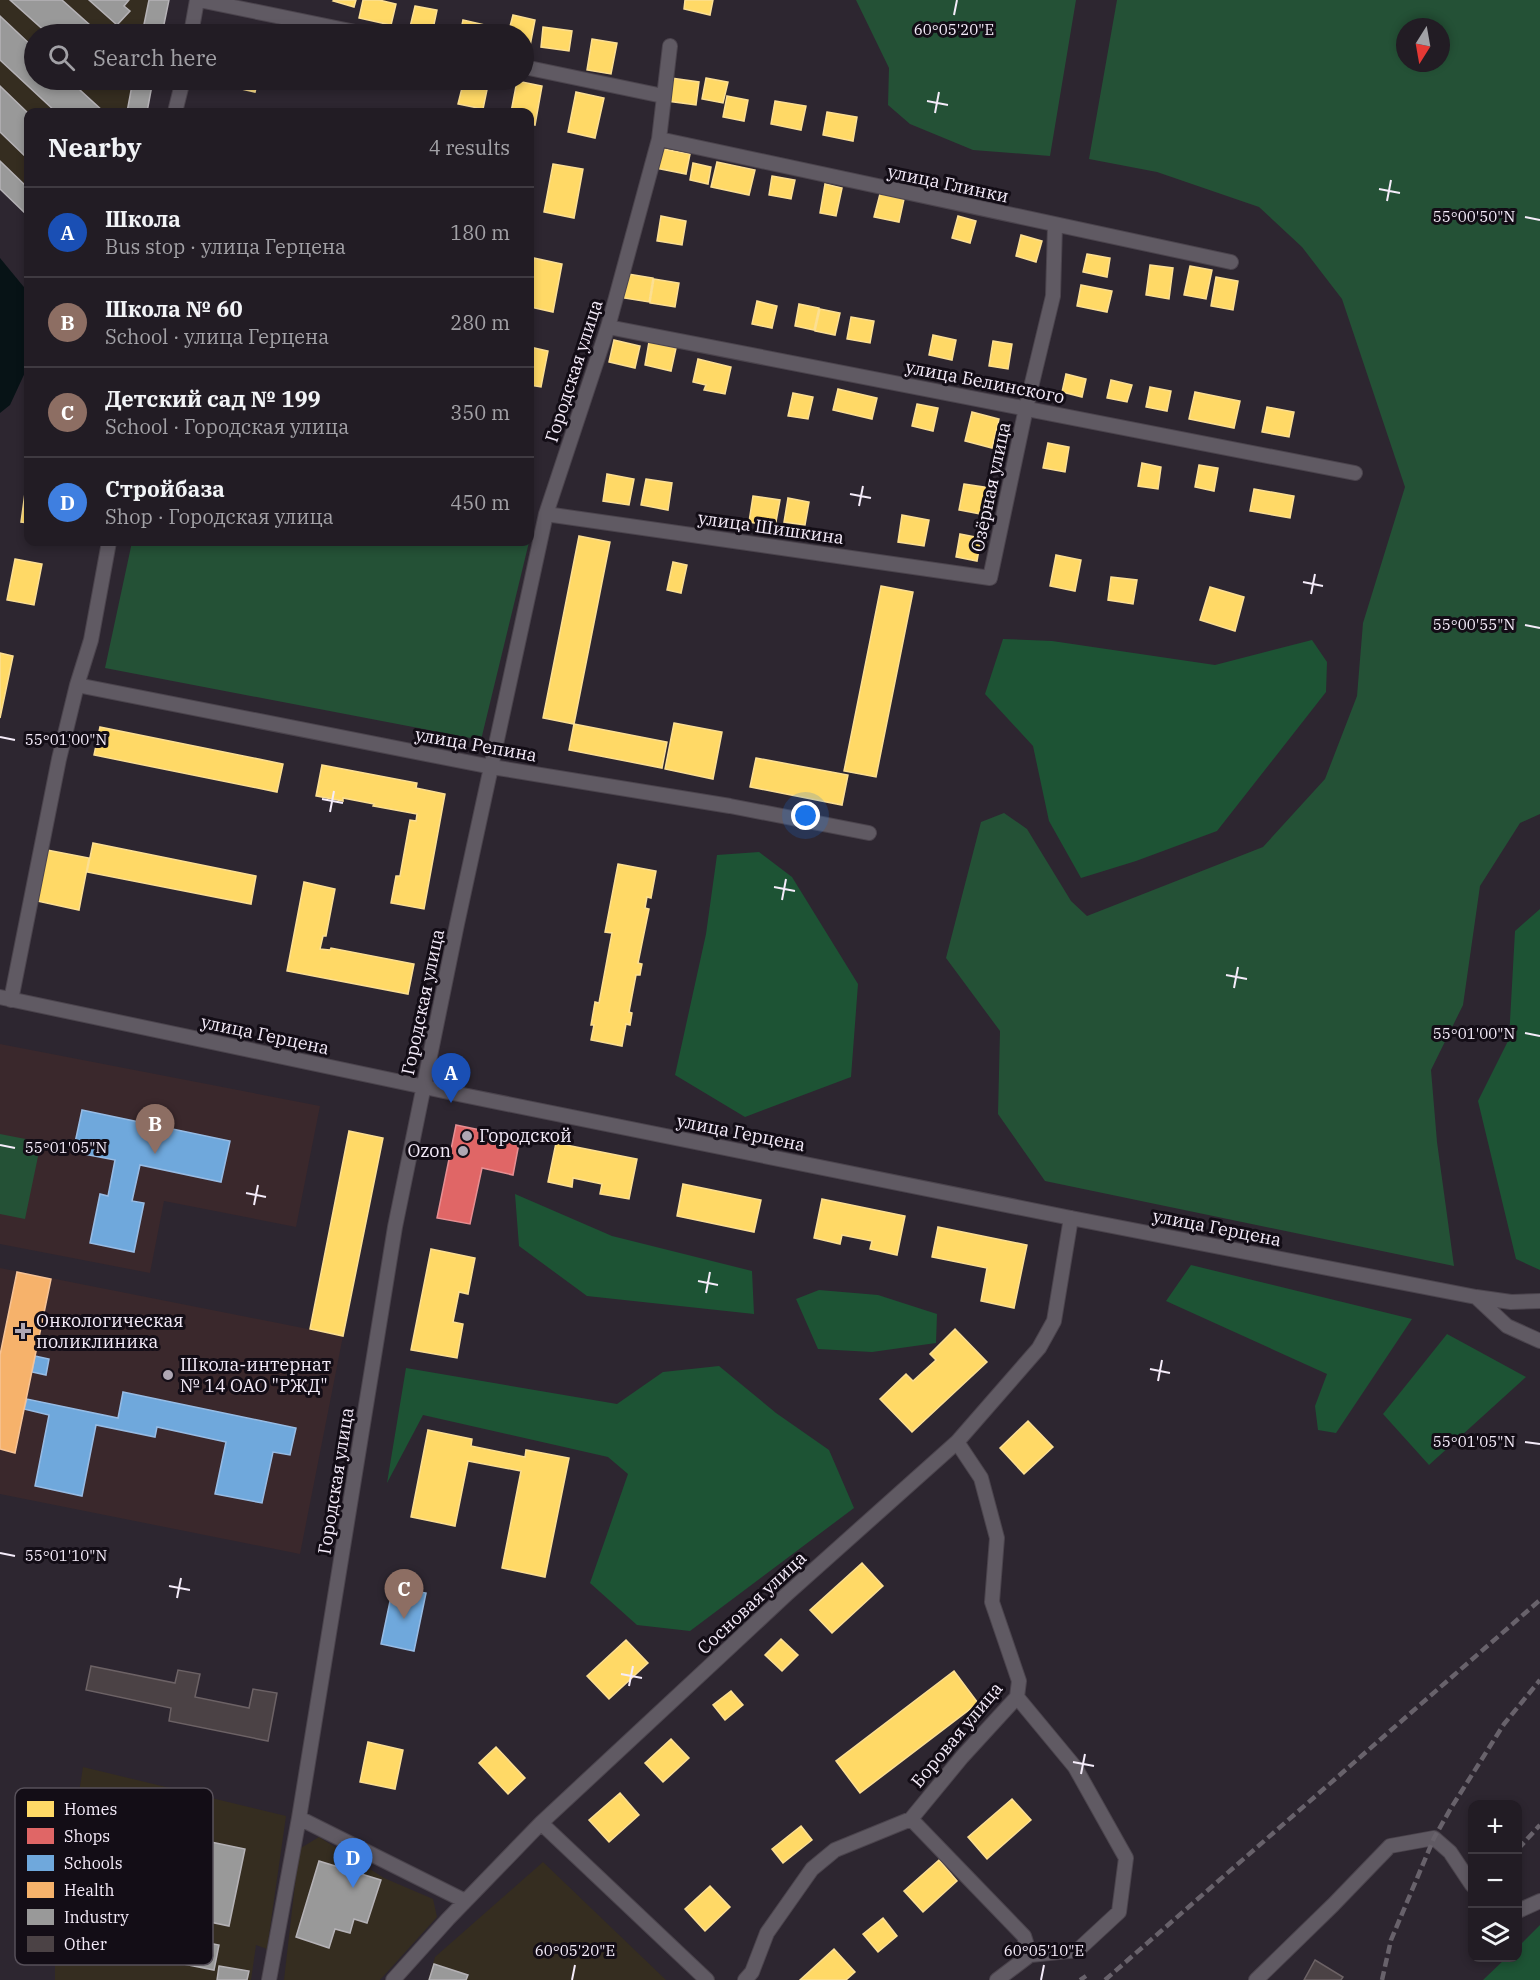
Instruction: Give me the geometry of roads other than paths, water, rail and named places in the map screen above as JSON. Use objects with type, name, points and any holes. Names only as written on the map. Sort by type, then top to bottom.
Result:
[{"type":"street","points":[[193,24],[198,0],[316,24]]},
{"type":"street","name":"Городская улица","points":[[269,1980],[299,1818],[395,1227],[424,1087],[546,514],[608,327],[659,139],[670,45]]},
{"type":"street","points":[[534,69],[663,96]]},
{"type":"street","points":[[176,108],[180,90]]},
{"type":"street","name":"улица Глинки","points":[[659,139],[1231,262]]},
{"type":"street","name":"Озёрная улица","points":[[990,578],[1026,408],[1053,297],[1055,225]]},
{"type":"street","name":"улица Белинского","points":[[608,327],[1355,473]]},
{"type":"street","name":"улица Шишкина","points":[[546,514],[990,578]]},
{"type":"street","points":[[5,999],[59,759],[91,640],[108,546]]},
{"type":"street","name":"улица Репина","points":[[78,685],[492,767],[730,806],[870,833]]},
{"type":"street","name":"улица Герцена","points":[[5,999],[424,1087],[1476,1298],[1511,1302],[1540,1302]]},
{"type":"street","name":"Сосновая улица","points":[[393,1980],[541,1823],[787,1594],[957,1442],[1039,1348],[1054,1321],[1071,1218]]},
{"type":"street","points":[[1476,1298],[1507,1326],[1540,1341]]},
{"type":"street","name":"Боровая улица","points":[[745,1980],[752,1971],[767,1933],[812,1869],[835,1850],[911,1819],[962,1757],[1017,1697],[1019,1681],[992,1602],[997,1538],[981,1478],[957,1442]]},
{"type":"street","points":[[997,1980],[1030,1955],[1078,1950],[1119,1912],[1125,1858],[1075,1767],[1017,1697]]},
{"type":"street","points":[[299,1818],[465,1901]]},
{"type":"street","points":[[911,1819],[1024,1936],[1030,1955]]},
{"type":"street","points":[[541,1823],[708,1980]]},
{"type":"street","points":[[1256,1980],[1334,1905],[1390,1846],[1434,1838],[1450,1852],[1468,1878]]},
{"type":"street","points":[[1522,1909],[1540,1901]]},
{"type":"railway","points":[[1105,1980],[1540,1600]]},
{"type":"railway","points":[[1382,1980],[1391,1940],[1434,1838],[1504,1724],[1540,1680]]},
{"type":"railway","points":[[1522,1845],[1540,1825]]},
{"type":"railway","points":[[1080,1980],[1086,1976]]},
{"type":"place","name":"Школа","points":[[451,1103]]},
{"type":"place","name":"Городской","points":[[467,1136]]},
{"type":"place","name":"Ozon","points":[[463,1151]]},
{"type":"place","name":"Школа № 60","points":[[155,1154]]},
{"type":"place","name":"Онкологическая поликлиника","points":[[23,1331]]},
{"type":"place","name":"Школа-интернат № 14 ОАО \"РЖД\"","points":[[168,1375]]},
{"type":"place","name":"Детский сад № 199","points":[[404,1619]]},
{"type":"place","name":"Стройбаза","points":[[353,1888]]}]
